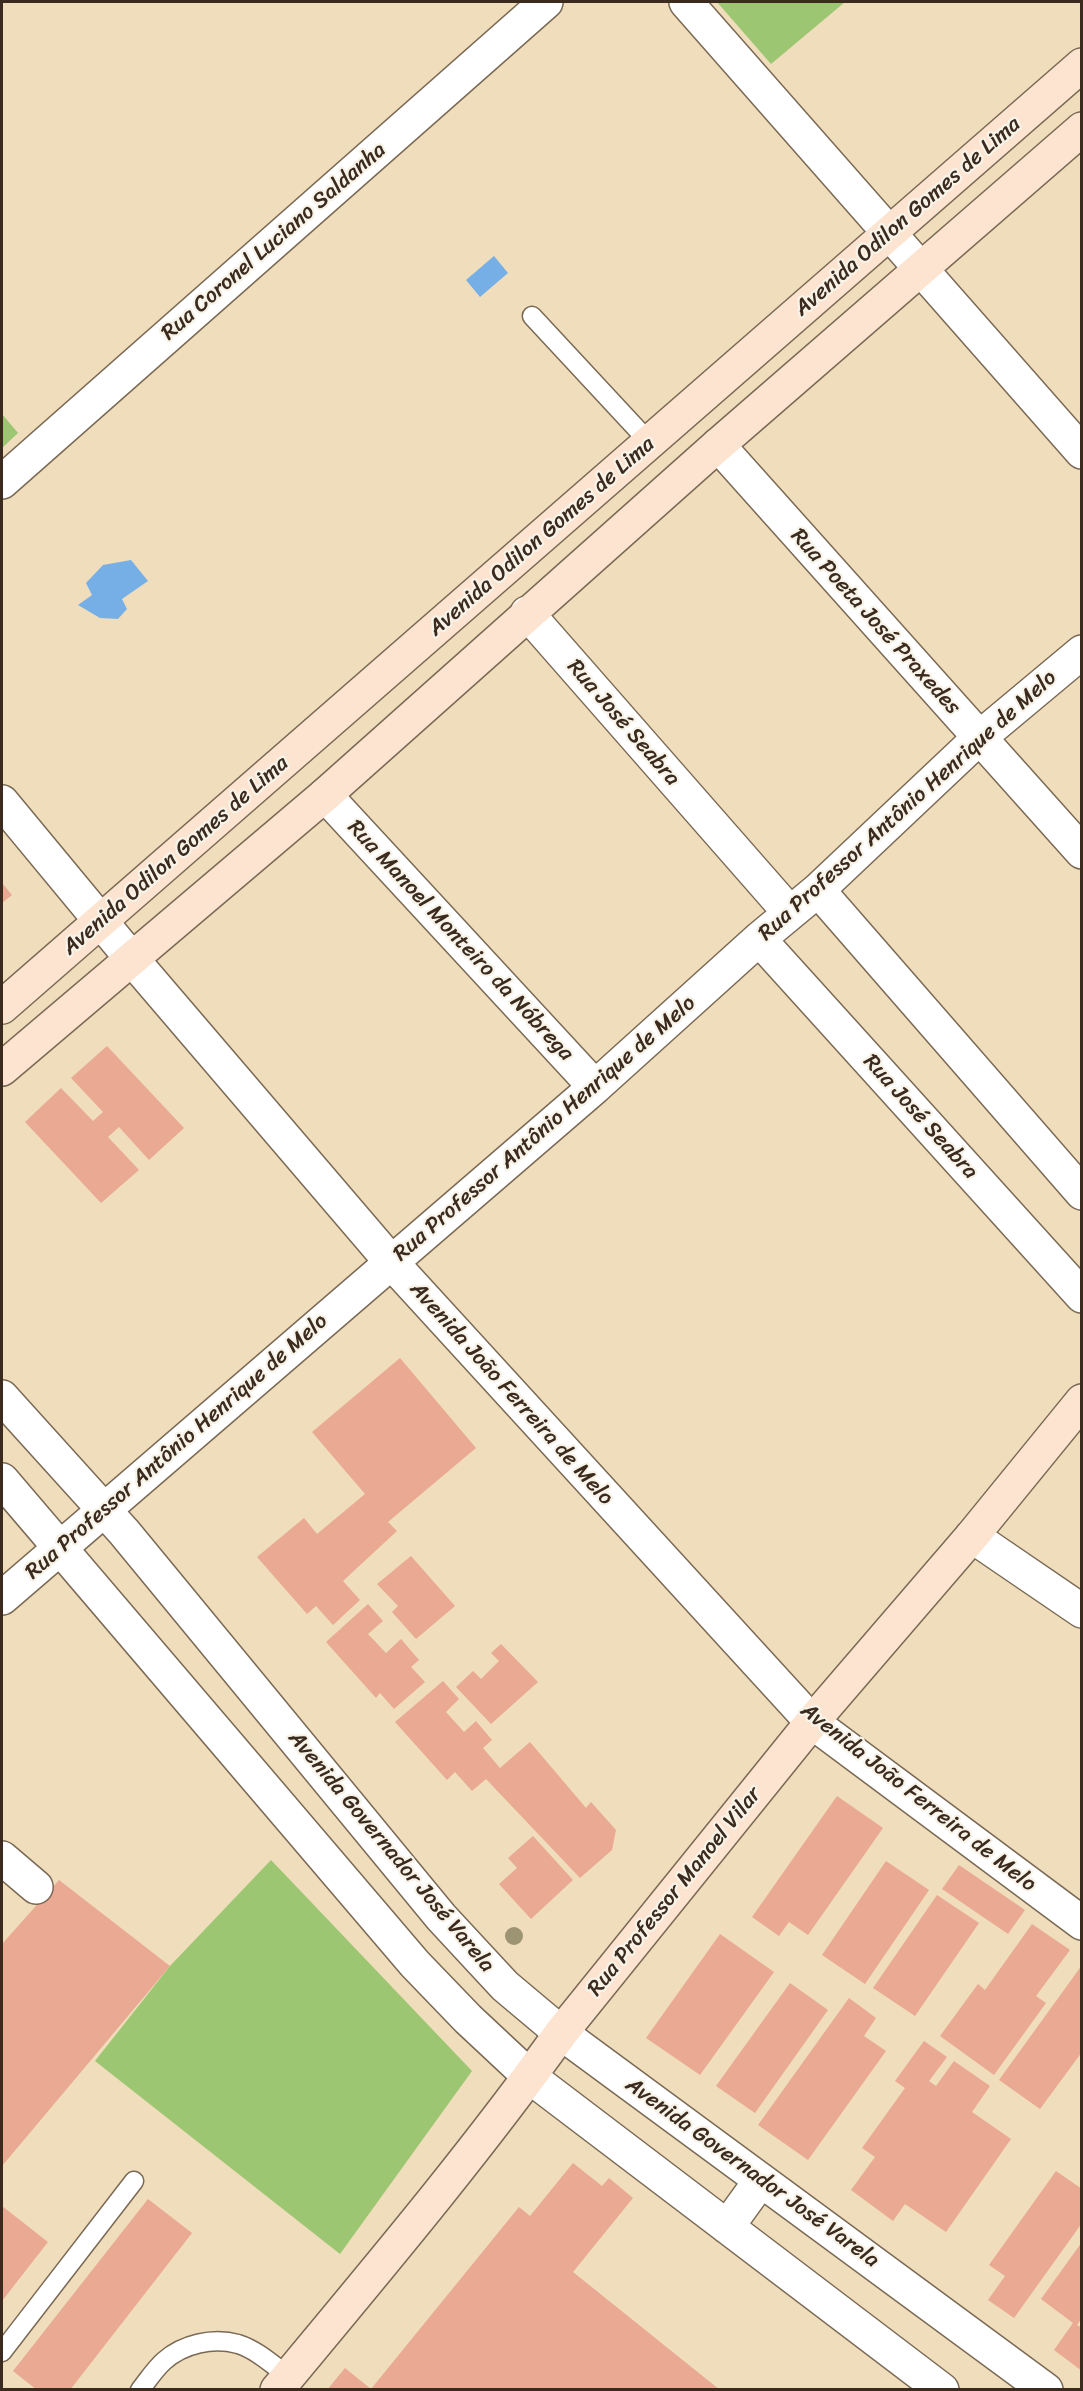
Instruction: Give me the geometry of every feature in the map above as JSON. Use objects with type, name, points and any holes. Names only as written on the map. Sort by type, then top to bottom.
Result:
[{"type":"main road","name":"Avenida Odilon Gomes de Lima","points":[[2,1007],[1082,65]]},
{"type":"main road","name":"Avenida Odilon Gomes de Lima","points":[[2,1069],[325,795],[718,445],[1082,129]]},
{"type":"main road","name":"Rua Professor Manoel Vilar","points":[[283,2383],[812,1722],[972,1536],[1082,1401]]},
{"type":"street","name":"Rua Coronel Luciano Saldanha","points":[[2,482],[546,2]]},
{"type":"street","points":[[686,2],[1082,452]]},
{"type":"street","name":"Rua Poeta José Praxedes","points":[[718,445],[1082,852]]},
{"type":"street","name":"Rua José Seabra","points":[[527,614],[790,913]]},
{"type":"street","name":"Rua Professor Antônio Henrique de Melo","points":[[2,1598],[595,1087],[759,939],[818,890],[979,738],[1082,652]]},
{"type":"street","name":"Rua Manoel Monteiro da Nóbrega","points":[[325,795],[595,1087]]},
{"type":"street","name":"Avenida João Ferreira de Melo","points":[[2,802],[132,959],[392,1263],[812,1722],[1082,1923]]},
{"type":"street","points":[[818,890],[1082,1193]]},
{"type":"street","name":"Rua José Seabra","points":[[759,939],[1082,1296]]},
{"type":"street","name":"Avenida Governador José Varela","points":[[2,1397],[104,1509],[441,1917],[506,1986],[561,2033],[1046,2390]]},
{"type":"street","points":[[2,1480],[404,1951],[468,2019],[530,2077],[942,2390]]},
{"type":"street","points":[[972,1536],[1082,1611]]},
{"type":"street","points":[[2,1858],[36,1887]]},
{"type":"street","points":[[404,1951],[441,1917]]},
{"type":"street","points":[[727,2227],[760,2180]]},
{"type":"lane","points":[[532,316],[650,443]]},
{"type":"lane","points":[[2,2352],[134,2181]]},
{"type":"lane","points":[[140,2390],[164,2361],[185,2347],[211,2342],[238,2344],[263,2357],[283,2383]]},
{"type":"green space","points":[[717,2],[845,2],[771,64]]},
{"type":"green space","points":[[2,414],[18,433],[2,448]]},
{"type":"green space","points":[[271,1860],[472,2071],[340,2254],[95,2061],[170,1966]]},
{"type":"water","points":[[494,256],[508,273],[480,297],[466,280]]},
{"type":"water","points":[[131,560],[148,581],[122,599],[127,609],[118,619],[100,618],[78,605],[92,595],[86,583],[103,565]]},
{"type":"building","points":[[2,883],[12,895],[2,903]]},
{"type":"building","points":[[107,1046],[184,1128],[149,1160],[119,1127],[108,1137],[139,1170],[101,1203],[25,1122],[61,1088],[93,1121],[103,1112],[71,1078]]},
{"type":"building","points":[[400,1358],[476,1448],[388,1522],[397,1531],[343,1581],[360,1600],[333,1625],[316,1606],[307,1614],[257,1557],[304,1518],[317,1534],[365,1494],[312,1432]]},
{"type":"building","points":[[411,1556],[455,1606],[416,1639],[392,1612],[398,1606],[377,1584]]},
{"type":"building","points":[[368,1604],[383,1621],[368,1634],[386,1653],[401,1639],[419,1660],[411,1667],[425,1682],[394,1709],[380,1693],[376,1698],[326,1642]]},
{"type":"building","points":[[501,1644],[538,1682],[491,1724],[456,1687],[473,1671],[481,1679],[499,1661],[491,1653]]},
{"type":"building","points":[[443,1681],[459,1699],[446,1712],[464,1732],[476,1721],[492,1740],[483,1748],[500,1768],[530,1742],[586,1808],[591,1802],[616,1830],[612,1850],[580,1878],[486,1779],[472,1791],[455,1772],[447,1780],[395,1722]]},
{"type":"building","points":[[837,1796],[883,1828],[808,1935],[789,1922],[779,1936],[752,1917]]},
{"type":"building","points":[[533,1836],[573,1880],[531,1919],[499,1884],[517,1868],[508,1858]]},
{"type":"building","points":[[886,1861],[929,1890],[865,1984],[822,1955]]},
{"type":"building","points":[[959,1865],[1025,1910],[1008,1934],[942,1889]]},
{"type":"building","points":[[59,1880],[170,1966],[2,2166],[2,1944]]},
{"type":"building","points":[[937,1895],[979,1923],[915,2016],[873,1988]]},
{"type":"building","points":[[1032,1924],[1070,1950],[1036,1996],[1046,2003],[994,2075],[940,2036],[978,1984],[985,1990]]},
{"type":"building","points":[[720,1934],[774,1972],[700,2075],[646,2038]]},
{"type":"building","points":[[1082,1965],[1082,2052],[1040,2109],[999,2080]]},
{"type":"building","points":[[790,1983],[828,2010],[755,2113],[716,2086]]},
{"type":"building","points":[[849,1998],[876,2018],[864,2036],[886,2051],[808,2160],[758,2125]]},
{"type":"building","points":[[924,2041],[947,2057],[929,2081],[936,2086],[954,2061],[990,2086],[972,2112],[1011,2139],[946,2232],[905,2204],[893,2221],[851,2190],[875,2157],[862,2148],[905,2088],[895,2081]]},
{"type":"building","points":[[573,2163],[602,2186],[609,2178],[633,2198],[573,2272],[720,2390],[327,2390],[345,2368],[371,2389],[519,2207],[530,2216]]},
{"type":"building","points":[[1056,2171],[1082,2189],[1082,2223],[1014,2318],[988,2300],[1005,2276],[989,2265]]},
{"type":"building","points":[[148,2199],[192,2233],[70,2390],[37,2390],[13,2371]]},
{"type":"building","points":[[2,2206],[48,2242],[2,2301]]},
{"type":"building","points":[[1082,2242],[1082,2318],[1077,2325],[1082,2328],[1082,2371],[1054,2350],[1073,2323],[1041,2299]]}]
